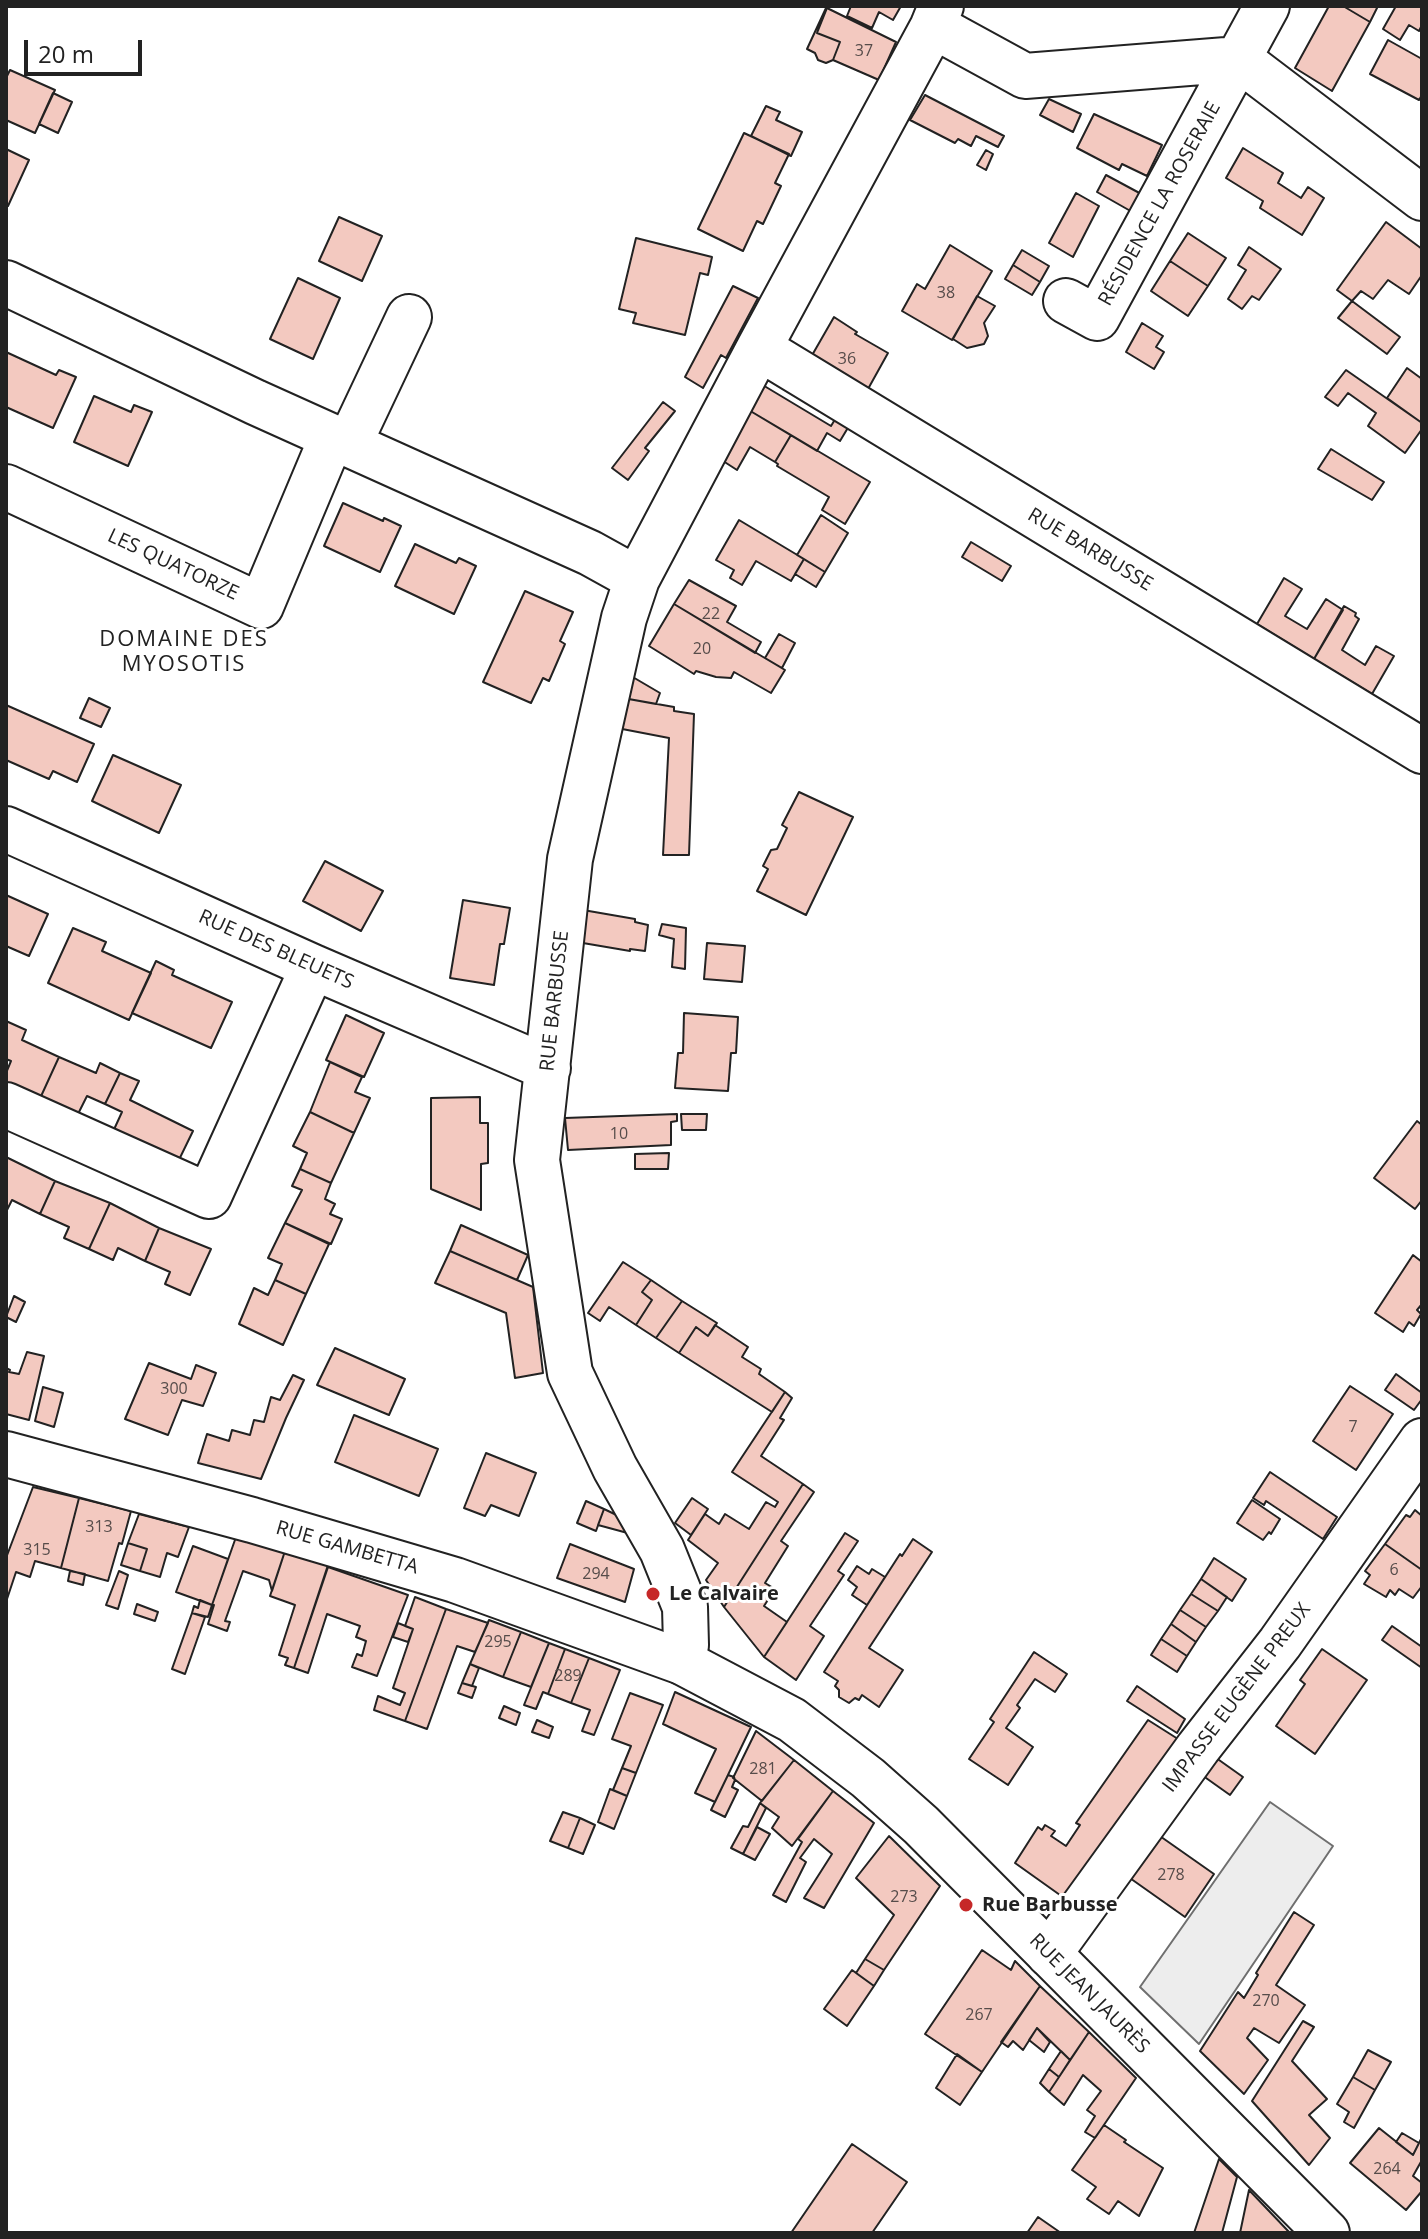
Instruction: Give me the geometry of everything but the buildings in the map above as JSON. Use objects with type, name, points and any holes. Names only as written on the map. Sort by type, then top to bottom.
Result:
[{"type":"street","name":"RÉSIDENCE LA ROSERAIE","points":[[1066,301],[1097,318],[1267,6]]},
{"type":"street","points":[[936,17],[950,35],[1025,76],[1239,59],[1422,198]]},
{"type":"street","name":"RUE BARBUSSE","points":[[682,1662],[686,1645],[685,1607],[662,1550],[615,1468],[570,1373],[537,1160],[570,859],[624,618],[637,579],[936,17]]},
{"type":"street","points":[[6,283],[590,553],[637,579]]},
{"type":"street","name":"LES QUATORZE","points":[[6,487],[261,606],[340,440],[409,317]]},
{"type":"street","name":"RUE BARBUSSE","points":[[759,348],[1422,751]]},
{"type":"street","name":"RUE DES BLEUETS","points":[[6,829],[313,967],[548,1068]]},
{"type":"street","points":[[6,1105],[209,1196],[313,967]]},
{"type":"street","name":"IMPASSE EUGÈNE PREUX","points":[[1049,1954],[1198,1748],[1280,1643],[1422,1441]]},
{"type":"street","name":"RUE GAMBETTA","points":[[6,1454],[252,1520],[455,1580],[682,1662]]},
{"type":"street","name":"RUE JEAN JAURÈS","points":[[682,1662],[792,1720],[868,1778],[921,1825],[1327,2233]]},
{"type":"shaded area","points":[[1270,1802],[1333,1846],[1199,2044],[1140,1987]]},
{"type":"place","name":"Le Calvaire","points":[[653,1594]]},
{"type":"place","name":"Rue Barbusse","points":[[966,1905]]},
{"type":"district","name":"DOMAINE DES MYOSOTIS","points":[[184,652]]}]
